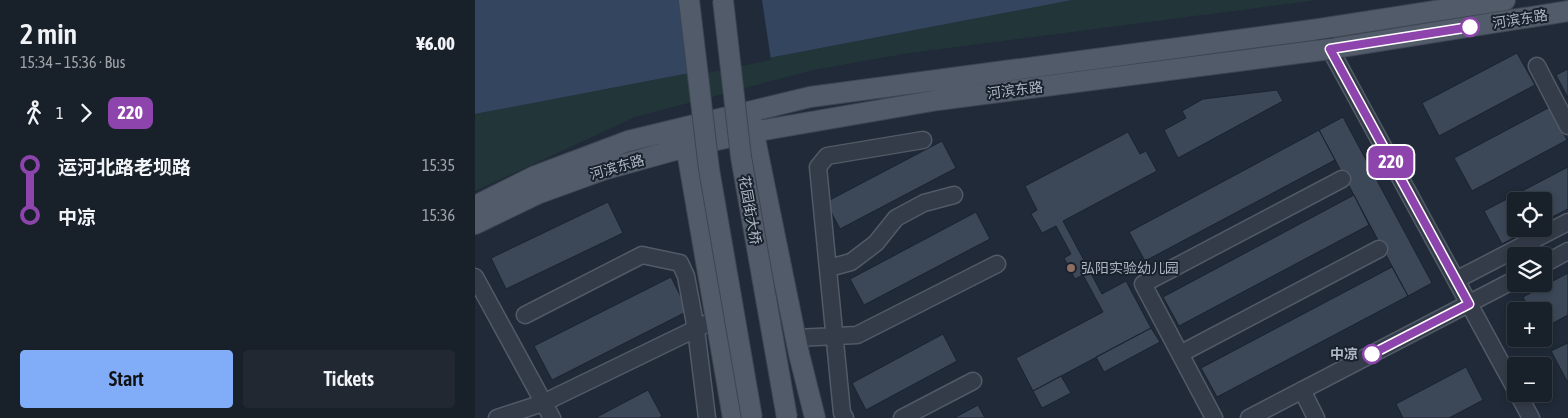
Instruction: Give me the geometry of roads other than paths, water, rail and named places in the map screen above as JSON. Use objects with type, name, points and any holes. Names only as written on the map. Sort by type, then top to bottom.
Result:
[{"type":"main road","points":[[689,0],[709,168],[752,418]]},
{"type":"main road","name":"花园街大桥","points":[[723,0],[741,157],[787,418]]},
{"type":"main road","name":"河滨东路","points":[[475,206],[535,176],[628,141],[810,97],[1319,29],[1505,0]]},
{"type":"main road","name":"河滨东路","points":[[475,224],[537,194],[603,170],[686,147],[753,132],[938,100],[1330,49],[1568,11]]},
{"type":"main road","points":[[749,111],[796,338],[815,418]]},
{"type":"main road","points":[[683,127],[733,418]]},
{"type":"street","points":[[1319,29],[1507,374]]},
{"type":"street","points":[[1537,66],[1568,126]]},
{"type":"street","points":[[845,418],[842,413],[836,336],[818,167],[827,156],[923,140]]},
{"type":"street","points":[[1214,418],[1143,284],[1342,179]]},
{"type":"street","points":[[829,268],[851,262],[876,242],[896,218],[924,203],[954,194]]},
{"type":"street","points":[[1456,280],[1568,222]]},
{"type":"street","points":[[1180,354],[1379,249]]},
{"type":"street","points":[[1552,260],[1568,252]]},
{"type":"street","points":[[525,315],[642,255],[680,263],[686,276],[696,330],[707,418]]},
{"type":"street","points":[[796,338],[857,335],[997,264]]},
{"type":"street","points":[[475,277],[552,418]]},
{"type":"street","points":[[1249,418],[1507,284]]},
{"type":"street","points":[[497,418],[543,403],[716,319]]},
{"type":"street","points":[[903,418],[973,380]]},
{"type":"street","points":[[1302,390],[1317,418]]},
{"type":"street","points":[[1522,402],[1531,418]]},
{"type":"water","points":[[475,0],[1072,0],[475,114]]},
{"type":"place","name":"弘阳实验幼儿园","points":[[1071,268]]},
{"type":"place","name":"中凉","points":[[1372,354]]}]
